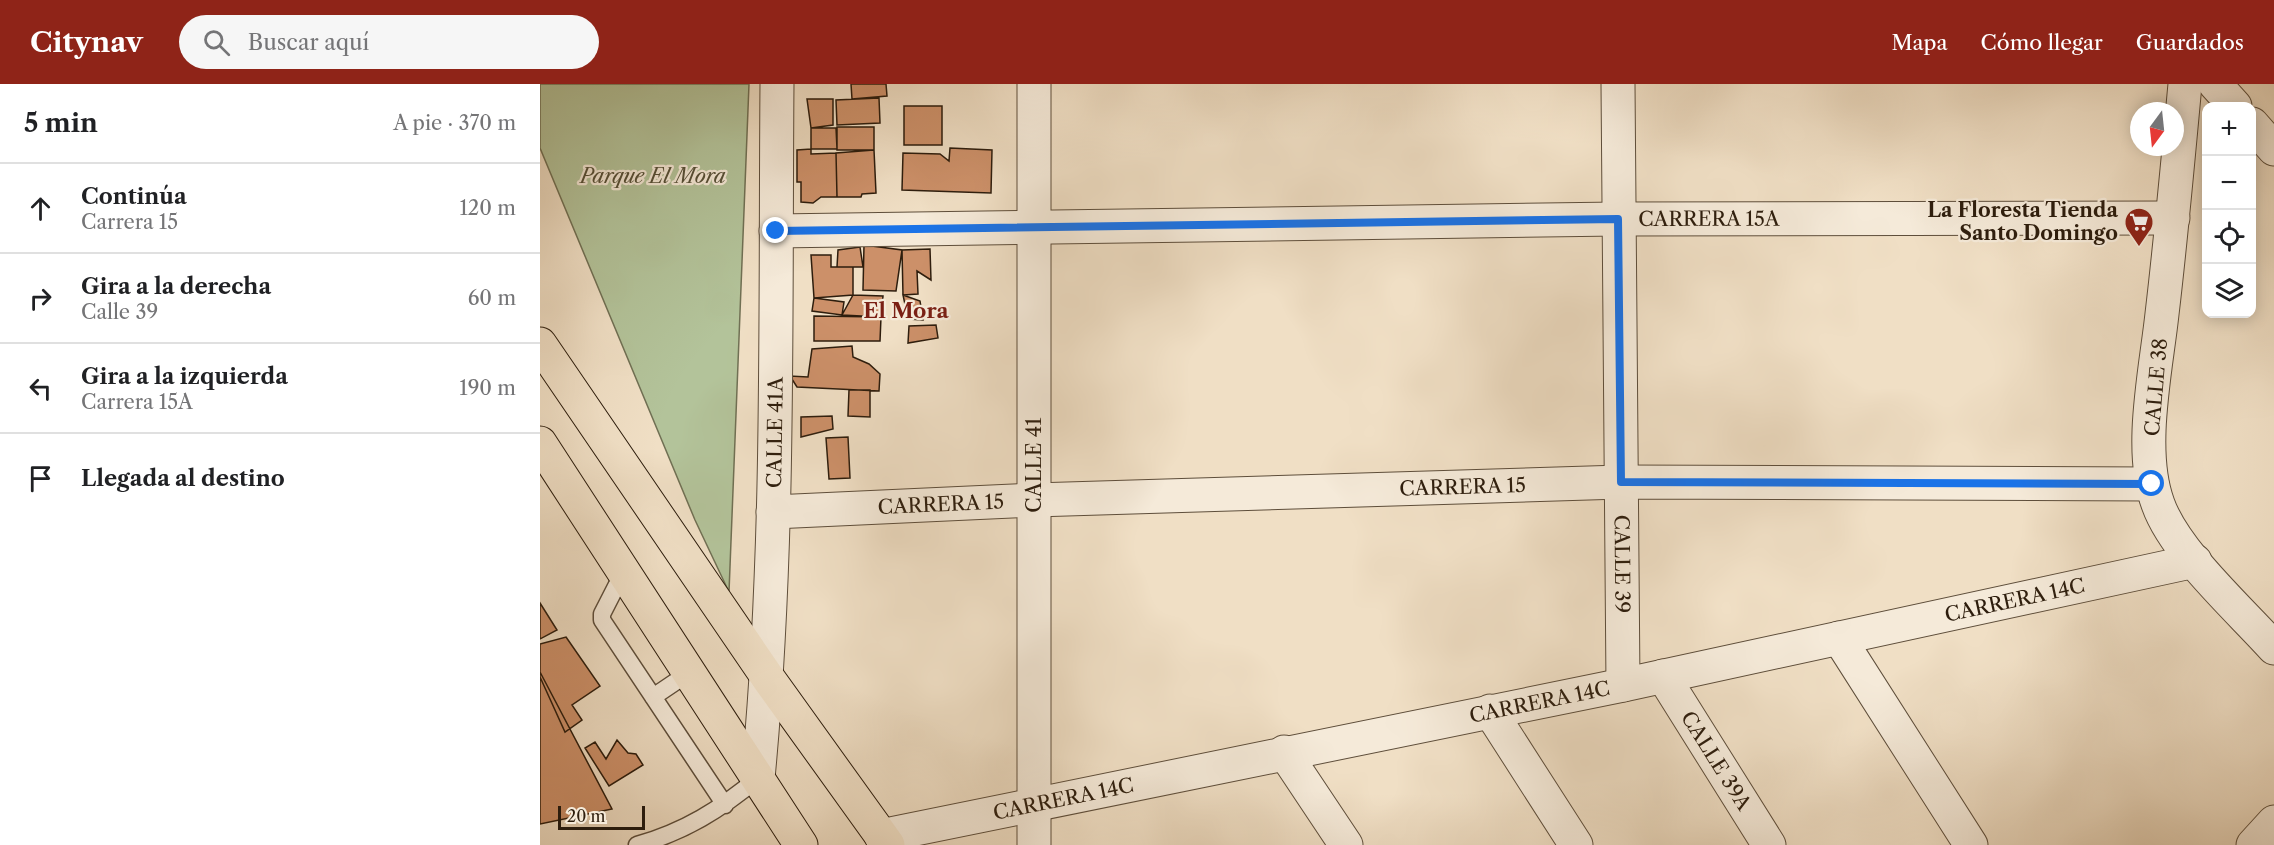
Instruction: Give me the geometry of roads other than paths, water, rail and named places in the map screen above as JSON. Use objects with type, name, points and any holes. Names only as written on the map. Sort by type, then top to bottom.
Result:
[{"type":"main road","points":[[540,344],[768,678],[885,840]]},
{"type":"main road","points":[[540,443],[801,845]]},
{"type":"street","name":"CALLE 41A","points":[[758,778],[768,678],[773,512],[777,84]]},
{"type":"street","name":"CALLE 41","points":[[1034,84],[1034,845]]},
{"type":"street","name":"CALLE 39","points":[[1618,84],[1623,685]]},
{"type":"street","name":"CALLE 38","points":[[2185,84],[2152,414],[2152,484],[2158,506],[2171,530],[2195,561],[2274,648]]},
{"type":"street","points":[[2215,84],[2231,102]]},
{"type":"street","points":[[2256,129],[2274,150]]},
{"type":"street","name":"CARRERA 15A","points":[[776,231],[1618,219],[2173,218]]},
{"type":"street","name":"CARRERA 15","points":[[773,512],[1034,500],[1621,482],[2152,484]]},
{"type":"street","name":"CARRERA 14C","points":[[885,840],[1035,804],[1623,685],[2195,561]]},
{"type":"street","points":[[1839,638],[1971,845]]},
{"type":"street","name":"CALLE 39A","points":[[1663,676],[1769,845]]},
{"type":"street","points":[[1490,711],[1576,845]]},
{"type":"street","points":[[1284,752],[1346,845]]},
{"type":"street","points":[[2253,845],[2274,822]]},
{"type":"lane","points":[[624,571],[602,614],[602,620],[725,805]]},
{"type":"lane","points":[[653,697],[690,672]]},
{"type":"lane","points":[[637,845],[680,831],[725,805],[758,778]]},
{"type":"place","name":"La Floresta Tienda Santo Domingo","points":[[2139,248]]},
{"type":"district","name":"El Mora","points":[[906,311]]},
{"type":"park label","name":"Parque El Mora","points":[[653,176]]}]
